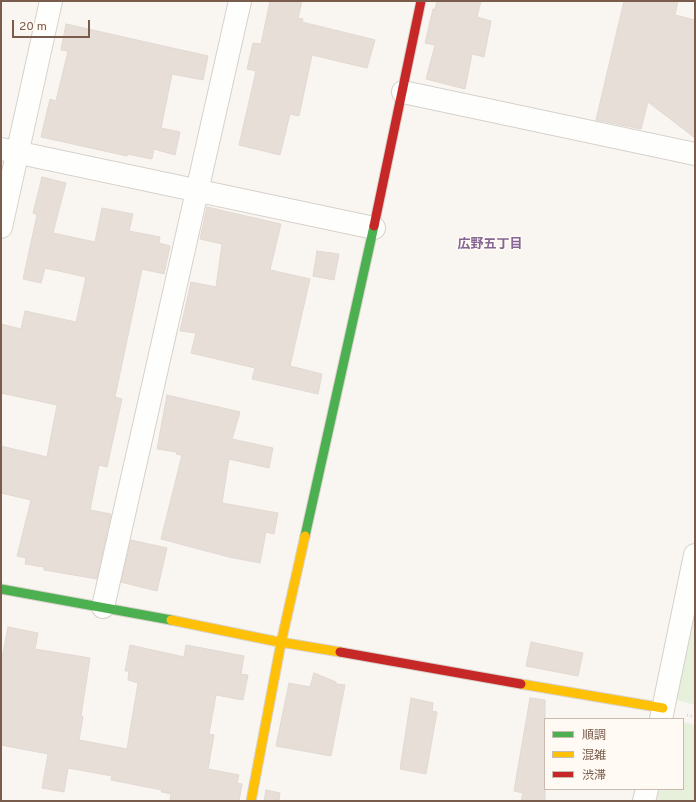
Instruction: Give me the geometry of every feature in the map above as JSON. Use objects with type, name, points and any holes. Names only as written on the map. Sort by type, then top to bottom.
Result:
[{"type":"street","points":[[1,227],[9,150],[51,1]]},
{"type":"street","points":[[103,608],[240,1]]},
{"type":"street","points":[[251,801],[281,643],[374,228],[421,1]]},
{"type":"street","points":[[403,92],[695,154]]},
{"type":"street","points":[[9,150],[374,228]]},
{"type":"street","points":[[1,589],[662,714],[695,555]]},
{"type":"street","points":[[644,801],[647,790]]},
{"type":"green space","points":[[695,592],[695,705],[674,699]]},
{"type":"green space","points":[[684,722],[695,725],[695,801],[653,801],[656,790],[684,790]]},
{"type":"building","points":[[270,1],[302,1],[298,18],[303,19],[302,22],[375,40],[367,68],[312,55],[299,116],[290,114],[280,155],[239,145],[256,71],[247,69],[253,43],[261,44]]},
{"type":"building","points":[[437,1],[481,1],[477,17],[491,21],[484,57],[472,54],[465,89],[426,79],[435,45],[425,43],[433,9],[435,9]]},
{"type":"building","points":[[624,1],[678,1],[675,15],[695,20],[695,138],[648,102],[641,129],[596,120]]},
{"type":"building","points":[[66,24],[208,56],[203,80],[172,74],[161,128],[180,132],[175,155],[154,149],[152,159],[127,154],[127,156],[41,137],[50,99],[56,101],[68,51],[61,50]]},
{"type":"building","points":[[42,177],[66,183],[53,233],[95,242],[102,208],[133,214],[129,231],[160,237],[159,243],[170,246],[164,274],[142,269],[115,397],[122,399],[107,467],[99,465],[90,510],[111,514],[97,579],[44,570],[44,567],[25,564],[26,558],[17,556],[31,500],[1,493],[1,446],[47,457],[57,405],[1,393],[1,324],[21,329],[25,311],[76,322],[86,277],[45,268],[41,283],[23,279],[37,215],[33,213]]},
{"type":"building","points":[[207,207],[281,224],[270,270],[310,279],[290,366],[322,374],[318,394],[252,379],[255,368],[191,353],[196,333],[180,331],[191,282],[216,287],[222,244],[200,239]]},
{"type":"building","points":[[317,251],[339,254],[334,280],[313,276]]},
{"type":"building","points":[[167,395],[240,412],[232,439],[273,448],[269,468],[229,459],[222,503],[278,513],[274,534],[266,532],[260,563],[229,557],[161,539],[182,455],[176,454],[177,452],[157,449]]},
{"type":"building","points":[[131,540],[167,548],[157,591],[121,582]]},
{"type":"building","points":[[8,627],[38,633],[35,649],[90,658],[81,716],[83,717],[79,740],[127,749],[138,683],[128,680],[129,671],[125,671],[130,645],[184,657],[186,645],[244,656],[241,674],[248,675],[243,700],[216,695],[209,734],[214,735],[208,769],[239,775],[237,783],[242,784],[239,801],[170,801],[171,794],[161,792],[162,790],[111,780],[112,776],[68,768],[64,792],[42,788],[48,754],[1,745],[1,664]]},
{"type":"building","points":[[531,642],[583,653],[578,676],[526,666]]},
{"type":"building","points":[[314,673],[336,682],[336,684],[345,685],[331,756],[276,746],[289,683],[310,687]]},
{"type":"building","points":[[411,698],[433,703],[432,711],[437,712],[426,774],[400,769]]},
{"type":"building","points":[[530,698],[545,700],[545,801],[521,801],[523,793],[514,791]]},
{"type":"building","points":[[266,790],[280,793],[279,801],[264,801]]},
{"type":"traffic: fast","points":[[305,536],[374,226]]},
{"type":"traffic: fast","points":[[1,589],[171,620]]},
{"type":"traffic: slow","points":[[251,801],[281,643],[305,536]]},
{"type":"traffic: slow","points":[[171,620],[274,641],[340,652]]},
{"type":"traffic: slow","points":[[521,684],[663,708]]},
{"type":"traffic: jam","points":[[374,226],[421,1]]},
{"type":"traffic: jam","points":[[340,652],[521,684]]},
{"type":"district","name":"広野五丁目","points":[[490,245]]}]
